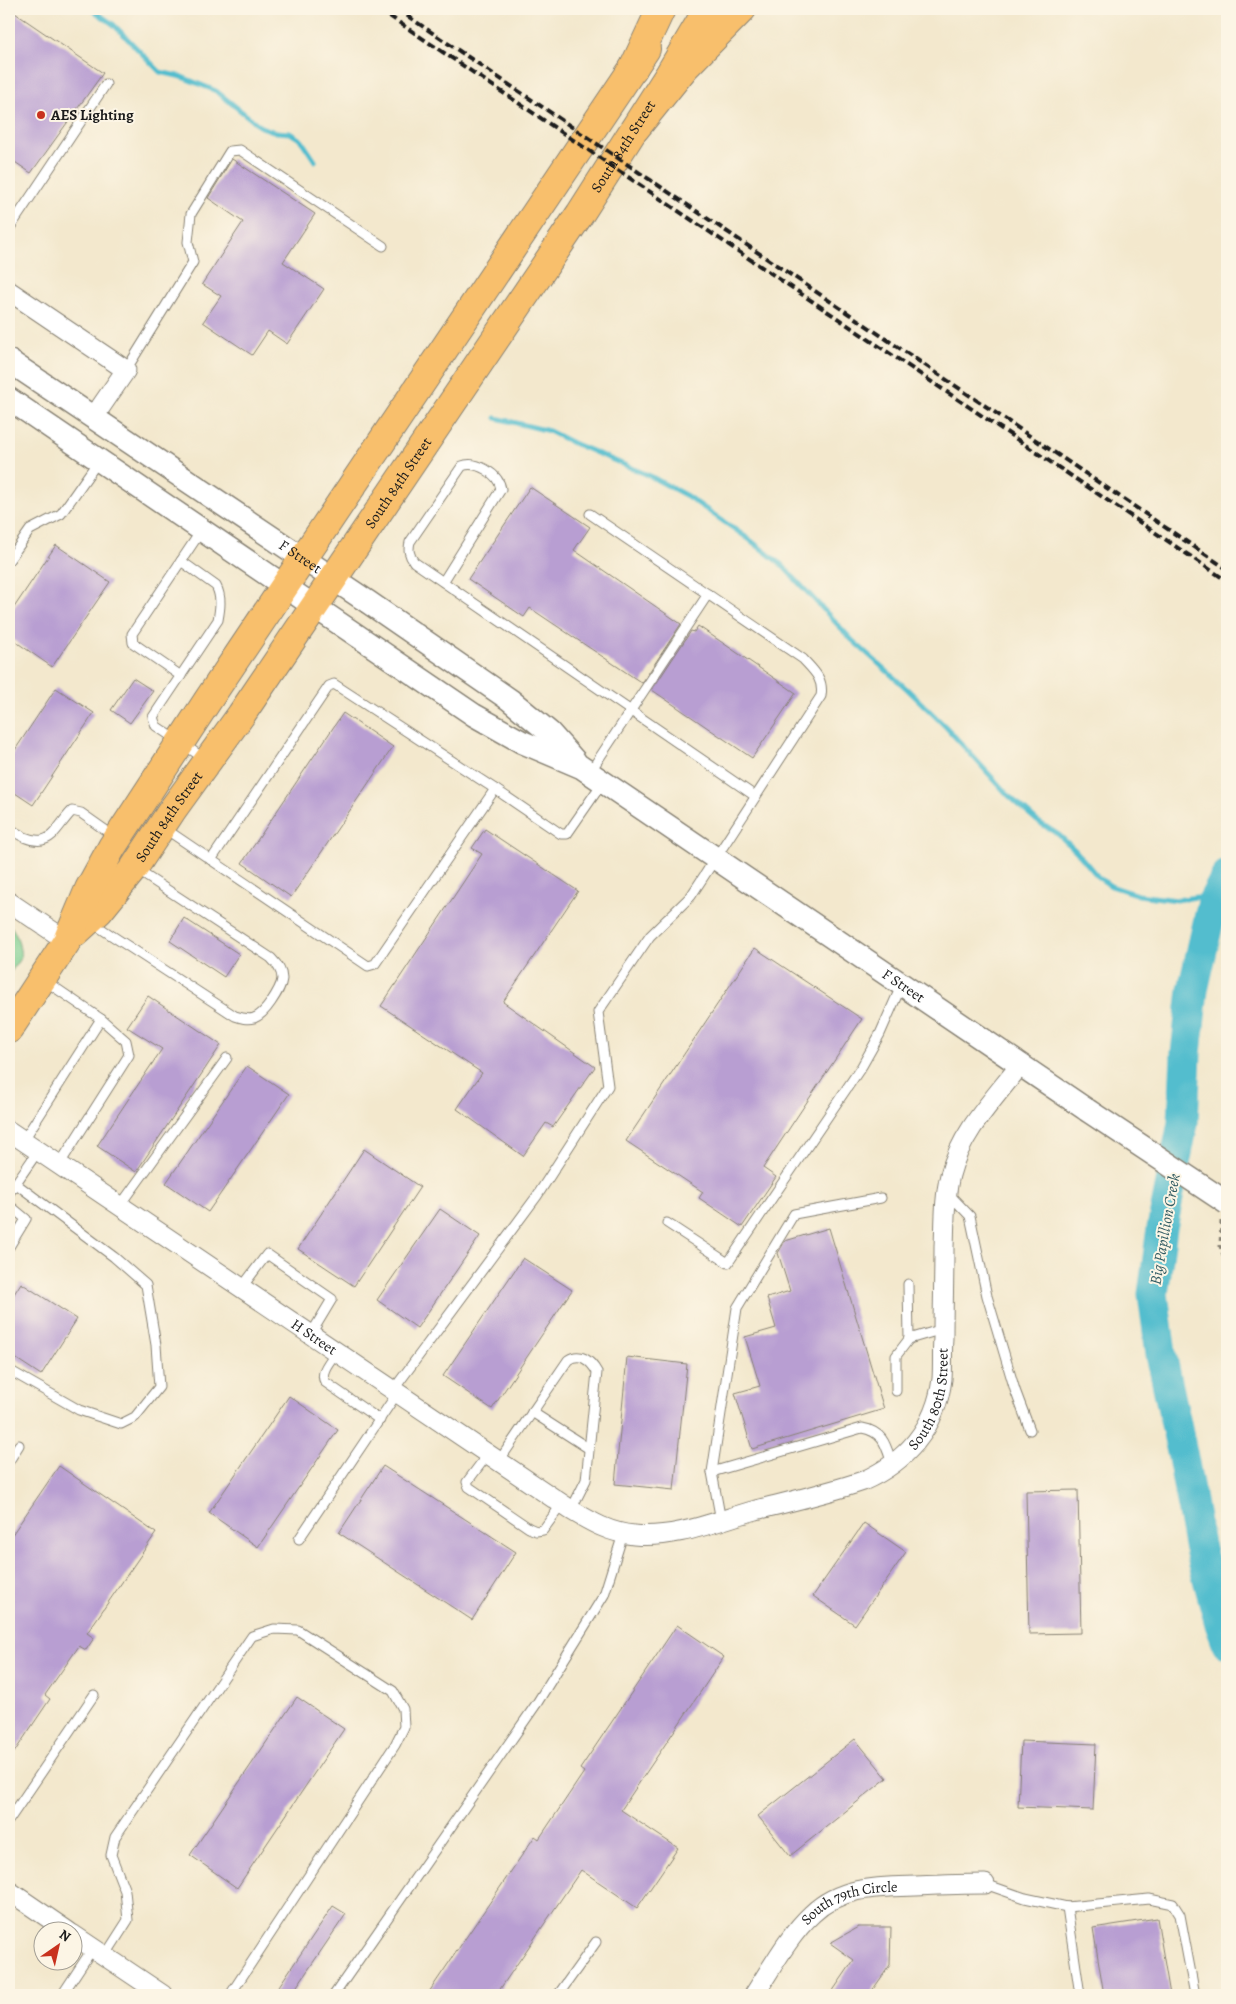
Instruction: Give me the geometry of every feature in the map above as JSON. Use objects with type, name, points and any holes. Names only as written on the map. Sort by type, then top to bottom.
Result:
[{"type":"main road","points":[[633,68],[661,9]]},
{"type":"main road","name":"South 84th Street","points":[[9,1030],[67,941],[89,889],[118,839],[180,742],[673,9]]},
{"type":"main road","name":"South 84th Street","points":[[67,941],[99,911],[134,868],[241,715],[580,214],[670,73],[708,9]]},
{"type":"main road","points":[[635,129],[685,67],[742,9]]},
{"type":"street","points":[[9,291],[126,370],[93,418]]},
{"type":"street","name":"F Street","points":[[9,361],[334,579],[510,700],[550,733],[591,774]]},
{"type":"street","name":"F Street","points":[[9,399],[474,715],[522,742],[591,774],[1088,1110],[1224,1211]]},
{"type":"street","points":[[9,902],[67,941]]},
{"type":"street","name":"South 80th Street","points":[[624,1534],[648,1536],[670,1534],[862,1481],[877,1475],[892,1465],[919,1440],[934,1414],[942,1378],[947,1192],[950,1174],[970,1130],[1021,1064]]},
{"type":"street","name":"H Street","points":[[23,1141],[566,1507],[597,1526],[624,1534]]},
{"type":"street","name":"South 79th Circle","points":[[754,1995],[807,1919],[826,1902],[842,1894],[868,1888],[985,1884]]},
{"type":"street","points":[[9,1891],[54,1922]]},
{"type":"street","points":[[82,1941],[163,1995]]},
{"type":"lane","points":[[9,229],[106,84]]},
{"type":"lane","points":[[126,370],[193,262],[188,242],[191,214],[230,150],[240,150],[383,246]]},
{"type":"lane","points":[[9,560],[30,530],[61,514],[99,460]]},
{"type":"lane","points":[[443,582],[501,489],[497,478],[477,465],[466,464],[457,472],[410,542],[409,549],[414,562],[443,582],[630,709],[755,796]]},
{"type":"lane","points":[[300,1539],[380,1420],[396,1391],[537,1196],[608,1086],[598,1012],[650,936],[691,896],[821,696],[822,688],[818,675],[803,659],[590,514]]},
{"type":"lane","points":[[181,676],[133,643],[132,634],[202,530]]},
{"type":"lane","points":[[181,561],[216,586],[219,591],[220,607],[218,620],[153,717],[156,726],[208,761]]},
{"type":"lane","points":[[211,860],[329,686],[334,684],[561,834],[567,834],[591,774],[630,709],[708,594]]},
{"type":"lane","points":[[162,826],[368,966],[375,964],[495,790]]},
{"type":"lane","points":[[9,828],[24,838],[41,839],[51,836],[72,810],[81,813],[118,839]]},
{"type":"lane","points":[[89,920],[235,1016],[246,1019],[255,1018],[265,1011],[281,987],[281,971],[278,964],[134,868]]},
{"type":"lane","points":[[42,978],[101,1019],[126,1040],[129,1055],[59,1165]]},
{"type":"lane","points":[[667,1223],[728,1263],[862,1066],[880,1034],[902,984]]},
{"type":"lane","points":[[9,1193],[15,1184],[23,1141],[101,1019]]},
{"type":"lane","points":[[120,1206],[227,1058]]},
{"type":"lane","points":[[9,1370],[79,1410],[121,1424],[135,1418],[159,1387],[156,1345],[146,1285],[106,1251],[15,1184]]},
{"type":"lane","points":[[947,1192],[970,1216],[987,1296],[1015,1390],[1030,1430]]},
{"type":"lane","points":[[720,1521],[712,1472],[736,1308],[794,1214],[881,1198]]},
{"type":"lane","points":[[9,1205],[26,1219],[9,1247]]},
{"type":"lane","points":[[242,1287],[267,1254],[332,1299],[311,1334]]},
{"type":"lane","points":[[896,1391],[896,1356],[908,1339],[908,1284]]},
{"type":"lane","points":[[908,1339],[943,1330]]},
{"type":"lane","points":[[337,1351],[323,1373],[325,1382],[380,1420]]},
{"type":"lane","points":[[573,1356],[583,1357],[592,1363],[597,1372],[586,1480],[566,1507],[543,1530],[536,1531],[521,1523],[469,1487],[467,1482],[493,1458],[532,1412],[568,1360],[573,1356]]},
{"type":"lane","points":[[532,1412],[588,1448]]},
{"type":"lane","points":[[712,1472],[862,1428],[873,1430],[884,1441],[892,1465]]},
{"type":"lane","points":[[9,1461],[19,1445]]},
{"type":"lane","points":[[334,1995],[537,1703],[604,1595],[624,1534]]},
{"type":"lane","points":[[62,1995],[128,1920],[125,1891],[111,1855],[115,1838],[252,1636],[274,1629],[298,1630],[393,1691],[403,1709],[404,1728],[395,1745],[230,1995]]},
{"type":"lane","points":[[9,1820],[94,1695]]},
{"type":"lane","points":[[985,1884],[1025,1898],[1067,1907],[1149,1899],[1173,1904],[1180,1915],[1195,1995]]},
{"type":"lane","points":[[1067,1907],[1080,1995]]},
{"type":"lane","points":[[558,1995],[596,1942]]},
{"type":"path","points":[[1224,1211],[1220,1227],[1220,1246],[1227,1269]]},
{"type":"green space","points":[[9,924],[18,939],[21,957],[9,975]]},
{"type":"building","name":"AES Lighting","points":[[9,9],[103,73],[31,173],[9,158]]},
{"type":"building","points":[[232,159],[315,214],[283,262],[324,289],[287,344],[268,331],[252,355],[203,322],[221,296],[202,284],[243,222],[208,198]]},
{"type":"building","points":[[530,487],[590,527],[574,550],[681,624],[642,683],[530,608],[524,617],[468,579]]},
{"type":"building","points":[[56,545],[110,582],[52,667],[9,637],[9,615]]},
{"type":"building","points":[[698,626],[796,693],[752,758],[652,690],[691,631],[694,632]]},
{"type":"building","points":[[133,678],[153,691],[130,723],[111,710]]},
{"type":"building","points":[[56,688],[94,713],[33,805],[9,789],[9,759]]},
{"type":"building","points":[[343,713],[393,747],[291,897],[242,863]]},
{"type":"building","points":[[485,829],[578,891],[503,1002],[595,1067],[553,1127],[546,1123],[523,1156],[457,1109],[482,1073],[381,1006],[482,854],[472,848]]},
{"type":"building","points":[[184,918],[239,954],[224,977],[170,941]]},
{"type":"building","points":[[755,948],[862,1019],[763,1168],[776,1177],[742,1227],[699,1198],[703,1192],[626,1141]]},
{"type":"building","points":[[148,996],[221,1045],[136,1172],[97,1146],[162,1049],[127,1027]]},
{"type":"building","points":[[247,1066],[289,1094],[208,1212],[166,1183]]},
{"type":"building","points":[[364,1149],[420,1187],[354,1286],[298,1249]]},
{"type":"building","points":[[440,1209],[480,1236],[417,1328],[377,1300]]},
{"type":"building","points":[[829,1228],[884,1409],[752,1449],[735,1393],[760,1386],[745,1337],[776,1328],[767,1298],[790,1291],[778,1253],[785,1241]]},
{"type":"building","points":[[523,1258],[572,1290],[492,1409],[443,1376]]},
{"type":"building","points":[[21,1283],[77,1319],[41,1375],[9,1354],[9,1302]]},
{"type":"building","points":[[627,1357],[687,1364],[674,1490],[615,1484]]},
{"type":"building","points":[[289,1396],[338,1430],[258,1547],[209,1513]]},
{"type":"building","points":[[59,1466],[156,1533],[87,1633],[94,1638],[86,1650],[79,1646],[45,1695],[50,1699],[9,1760],[9,1539]]},
{"type":"building","points":[[383,1466],[516,1552],[472,1620],[339,1533]]},
{"type":"building","points":[[1078,1490],[1081,1633],[1029,1634],[1026,1491]]},
{"type":"building","points":[[864,1523],[906,1552],[855,1625],[813,1596]]},
{"type":"building","points":[[677,1625],[724,1657],[621,1810],[678,1848],[637,1908],[581,1870],[496,1995],[427,1995],[535,1836],[539,1839],[584,1772],[580,1769]]},
{"type":"building","points":[[297,1697],[344,1729],[237,1888],[190,1855]]},
{"type":"building","points":[[855,1739],[887,1778],[790,1856],[758,1816]]},
{"type":"building","points":[[1021,1741],[1096,1744],[1093,1810],[1018,1807]]},
{"type":"building","points":[[333,1906],[346,1914],[291,1995],[273,1995]]},
{"type":"building","points":[[1157,1918],[1170,1995],[1104,1995],[1093,1928]]},
{"type":"building","points":[[858,1927],[891,1927],[890,1965],[869,1995],[830,1995],[854,1960],[830,1943]]},
{"type":"waterway","points":[[91,9],[113,24],[160,72],[182,77],[216,91],[261,127],[276,132],[290,133],[301,140],[315,161]]},
{"type":"waterway","points":[[496,418],[549,431],[648,475],[687,496],[750,540],[782,565],[852,640],[946,727],[1009,796],[1037,821],[1059,835],[1076,851],[1099,878],[1111,886],[1138,895],[1177,900],[1196,897],[1213,901]]},
{"type":"waterway","name":"Big Papillion Creek","points":[[1227,875],[1213,901],[1193,990],[1186,1053],[1183,1123],[1162,1228],[1153,1294],[1161,1354],[1199,1545],[1220,1624],[1227,1643]]},
{"type":"railway","points":[[379,9],[1227,581]]},
{"type":"railway","points":[[397,9],[1227,569]]},
{"type":"place","name":"AES Lighting","points":[[41,115]]}]
